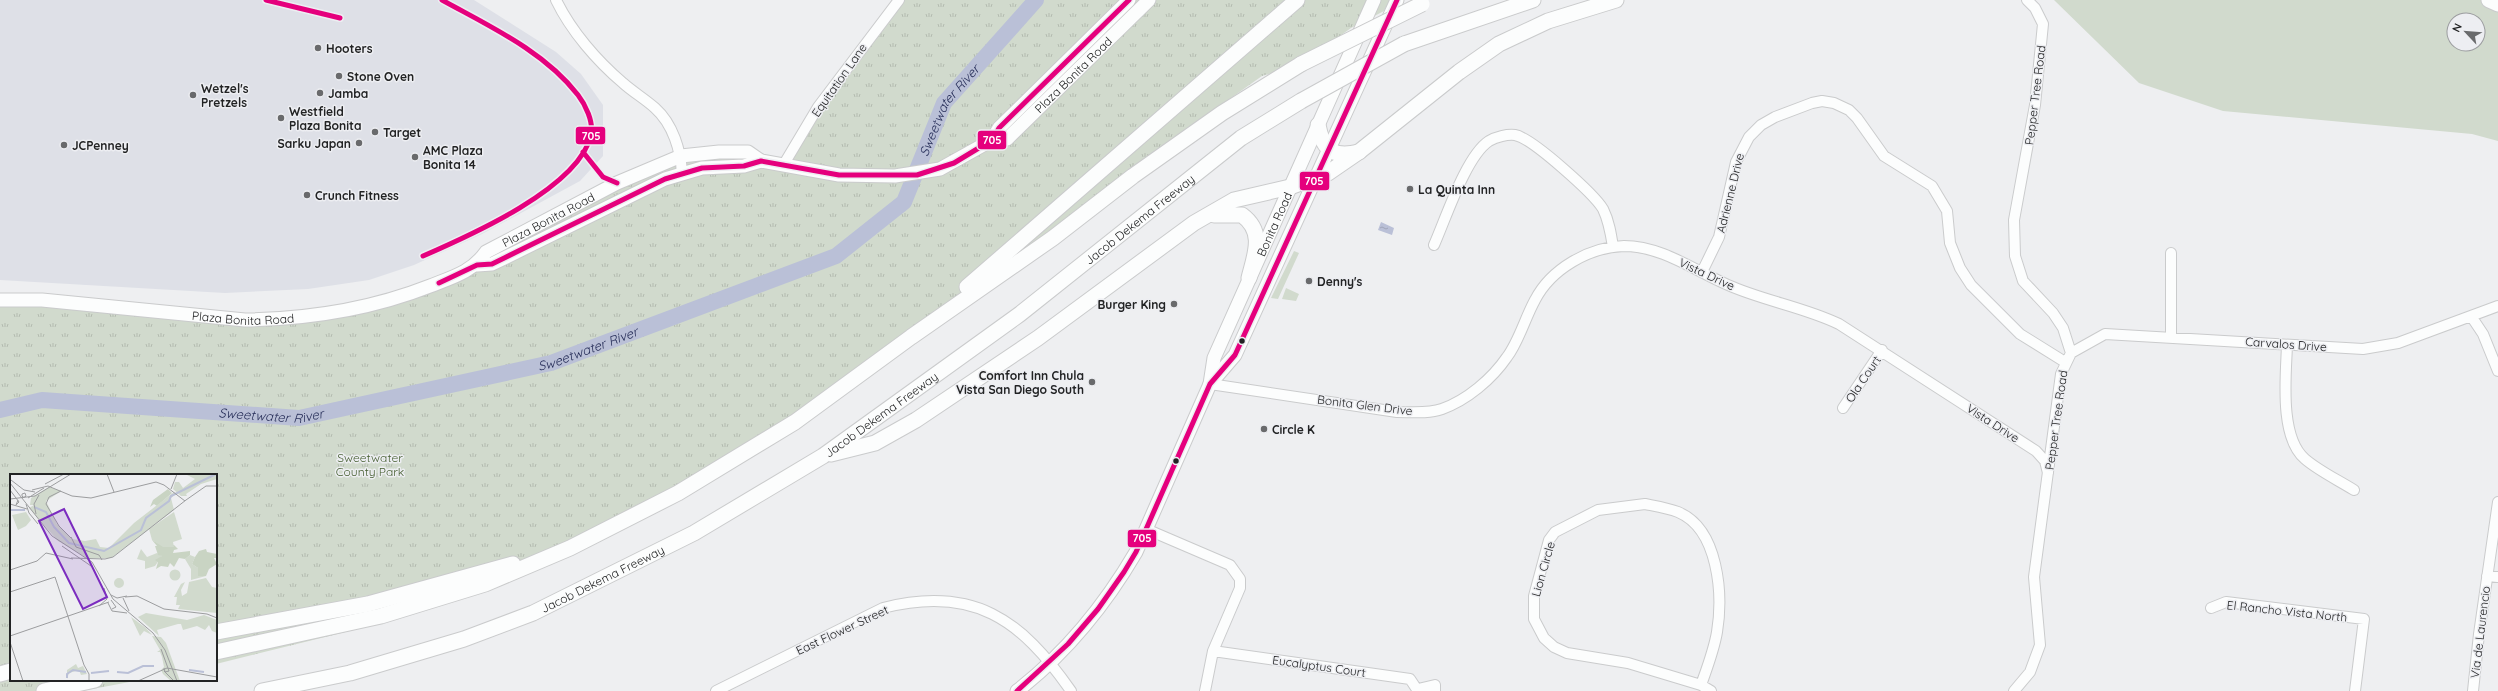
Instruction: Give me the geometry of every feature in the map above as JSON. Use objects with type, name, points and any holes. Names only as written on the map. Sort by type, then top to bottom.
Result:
[{"type":"highway","points":[[911,337],[1297,0]]},
{"type":"highway","name":"Jacob Dekema Freeway","points":[[262,691],[350,673],[464,639],[534,613],[694,533],[823,456],[1020,314],[1235,142],[1301,101],[1404,44],[1534,0]]},
{"type":"highway","points":[[823,456],[875,443],[916,420],[1038,338],[1209,215],[1234,200],[1290,187],[1328,173],[1360,151],[1459,72],[1499,44],[1548,21],[1616,0]]},
{"type":"highway","points":[[2489,0],[2498,4]]},
{"type":"highway","points":[[217,652],[381,616],[485,584],[570,548],[678,493],[795,422],[911,337],[1053,238],[1133,176],[1222,113],[1300,64],[1426,2]]},
{"type":"highway","points":[[1318,125],[1321,139],[1329,150],[1343,153],[1360,151]]},
{"type":"highway","points":[[1209,215],[1242,215],[1254,226],[1257,242],[1249,278]]},
{"type":"highway","points":[[217,632],[368,604],[570,548]]},
{"type":"highway","points":[[0,665],[10,664]]},
{"type":"highway","points":[[0,674],[10,671]]},
{"type":"highway","points":[[44,691],[90,681]]},
{"type":"main road","name":"Plaza Bonita Road","points":[[992,140],[999,128],[1129,0]]},
{"type":"main road","name":"Plaza Bonita Road","points":[[0,300],[42,300],[206,317],[277,320],[336,314],[364,309],[402,297],[477,265],[492,264],[665,179],[702,168],[744,166],[761,161],[839,175],[917,174],[947,166],[992,140],[1007,139],[1149,0]]},
{"type":"main road","name":"Bonita Road","points":[[1017,691],[1049,664],[1096,612],[1121,578],[1146,528],[1210,384],[1214,358],[1374,0]]},
{"type":"main road","name":"Bonita Road","points":[[1210,384],[1235,355],[1397,0]]},
{"type":"main road","name":"Plaza Bonita Road","points":[[477,265],[486,252],[617,184],[681,156],[719,152],[748,152],[761,161]]},
{"type":"street","points":[[556,0],[574,30],[596,57],[623,83],[655,108],[664,119],[681,156],[682,174]]},
{"type":"street","name":"Equitation Lane","points":[[784,164],[818,107],[899,0]]},
{"type":"street","name":"Pepper Tree Road","points":[[2014,691],[2030,672],[2040,646],[2034,577],[2054,418],[2065,362],[2071,353],[2062,328],[2053,313],[2022,280],[2014,256],[2014,220],[2035,106],[2043,24],[2035,8],[2027,0]]},
{"type":"street","name":"Adrienne Drive","points":[[1702,272],[1720,232],[1736,162],[1749,137],[1761,125],[1775,117],[1812,103],[1822,101],[1834,103],[1849,110],[1857,118],[1884,156],[1932,186],[1948,211],[1950,243],[1960,268],[1971,285],[2020,334],[2065,362]]},
{"type":"street","points":[[1434,245],[1471,160],[1490,140],[1508,135],[1521,137],[1534,145],[1591,195],[1602,207],[1607,218],[1613,247]]},
{"type":"street","name":"Bonita Glen Drive","points":[[1210,384],[1396,412],[1422,412],[1441,409],[1469,395],[1492,377],[1508,356],[1535,299],[1558,272],[1582,257],[1613,247]]},
{"type":"street","name":"Vista Drive","points":[[1613,247],[1649,250],[1665,254],[1751,294],[1827,318],[1882,350],[2036,451],[2045,461],[2048,472]]},
{"type":"street","points":[[2170,253],[2170,337]]},
{"type":"street","name":"Carvalos Drive","points":[[2071,353],[2105,334],[2364,349],[2398,343],[2498,306]]},
{"type":"street","points":[[2471,316],[2483,334],[2498,371]]},
{"type":"street","points":[[2287,345],[2285,406],[2293,442],[2304,459],[2354,490]]},
{"type":"street","name":"Ola Court","points":[[1843,408],[1882,350]]},
{"type":"street","name":"Via de Laurencio","points":[[2473,691],[2487,576],[2498,502]]},
{"type":"street","name":"Lion Circle","points":[[1702,685],[1717,633],[1718,607],[1716,566],[1710,546],[1703,533],[1678,512],[1645,504],[1598,510],[1555,532],[1549,540],[1533,604],[1534,618],[1544,638],[1554,647],[1567,653],[1628,663],[1702,685],[1711,691]]},
{"type":"street","points":[[1146,528],[1230,565],[1240,579],[1240,588],[1213,651],[1205,691]]},
{"type":"street","points":[[2487,576],[2498,577]]},
{"type":"street","name":"East Flower Street","points":[[716,691],[883,608],[908,602],[945,600],[995,613],[1021,632],[1038,649],[1049,664]]},
{"type":"street","name":"El Rancho Vista North","points":[[2211,608],[2226,602],[2364,619],[2355,691]]},
{"type":"street","name":"Eucalyptus Court","points":[[1213,651],[1410,679],[1418,690]]},
{"type":"street","points":[[1049,664],[1071,691]]},
{"type":"street","points":[[1418,690],[1434,685],[1435,691]]},
{"type":"shaded area","points":[[0,0],[474,0],[556,52],[581,74],[603,105],[603,156],[580,181],[482,234],[414,265],[369,280],[308,289],[225,293],[0,280]]},
{"type":"green space","name":"Sweetwater County Park","points":[[899,0],[1390,0],[1384,11],[1351,28],[1301,64],[1262,76],[1149,156],[1049,234],[796,421],[678,494],[378,624],[217,664],[217,474],[10,474],[10,681],[135,681],[82,691],[0,691],[0,300],[305,318],[445,281],[644,176],[662,169],[698,160],[715,158],[751,159],[789,165],[818,107]]},
{"type":"green space","points":[[2054,0],[2498,0],[2498,141],[2472,134],[2223,111],[2139,83]]},
{"type":"green space","points":[[1294,251],[1299,253],[1278,299],[1271,298]]},
{"type":"green space","points":[[1286,288],[1299,294],[1296,301],[1282,299]]},
{"type":"water","points":[[1381,222],[1394,228],[1392,235],[1378,230]]},
{"type":"waterway","name":"Sweetwater River","points":[[0,410],[42,400],[299,418],[551,363],[836,256],[904,202],[944,103],[1036,0]]},
{"type":"transit line","name":"705","points":[[266,0],[340,18]]},
{"type":"transit line","name":"705","points":[[423,256],[493,223],[520,208],[545,191],[566,173],[582,155],[592,130],[590,119],[581,99],[564,79],[549,65],[532,52],[497,30],[442,0]]},
{"type":"transit line","name":"705","points":[[439,283],[477,265],[492,264],[665,179],[702,168],[744,166],[761,161],[839,175],[917,175],[954,163],[992,140],[999,128],[1129,0]]},
{"type":"transit line","name":"705","points":[[1017,691],[1068,644],[1098,609],[1136,552],[1210,384],[1235,355],[1397,0]]},
{"type":"transit line","name":"705","points":[[583,152],[603,177],[617,183]]},
{"type":"place","name":"Hooters","points":[[318,48]]},
{"type":"place","name":"Stone Oven","points":[[339,76]]},
{"type":"place","name":"Jamba","points":[[320,93]]},
{"type":"place","name":"Wetzel's Pretzels","points":[[193,95]]},
{"type":"place","name":"Westfield Plaza Bonita","points":[[281,118]]},
{"type":"place","name":"Target","points":[[375,132]]},
{"type":"place","name":"Sarku Japan","points":[[359,143]]},
{"type":"place","name":"JCPenney","points":[[64,145]]},
{"type":"place","name":"AMC Plaza Bonita 14","points":[[415,157]]},
{"type":"place","name":"La Quinta Inn","points":[[1410,189]]},
{"type":"place","name":"Crunch Fitness","points":[[307,195]]},
{"type":"place","name":"Denny's","points":[[1309,281]]},
{"type":"place","name":"Burger King","points":[[1174,304]]},
{"type":"place","name":"Comfort Inn Chula Vista San Diego South","points":[[1092,382]]},
{"type":"place","name":"Circle K","points":[[1264,429]]}]
